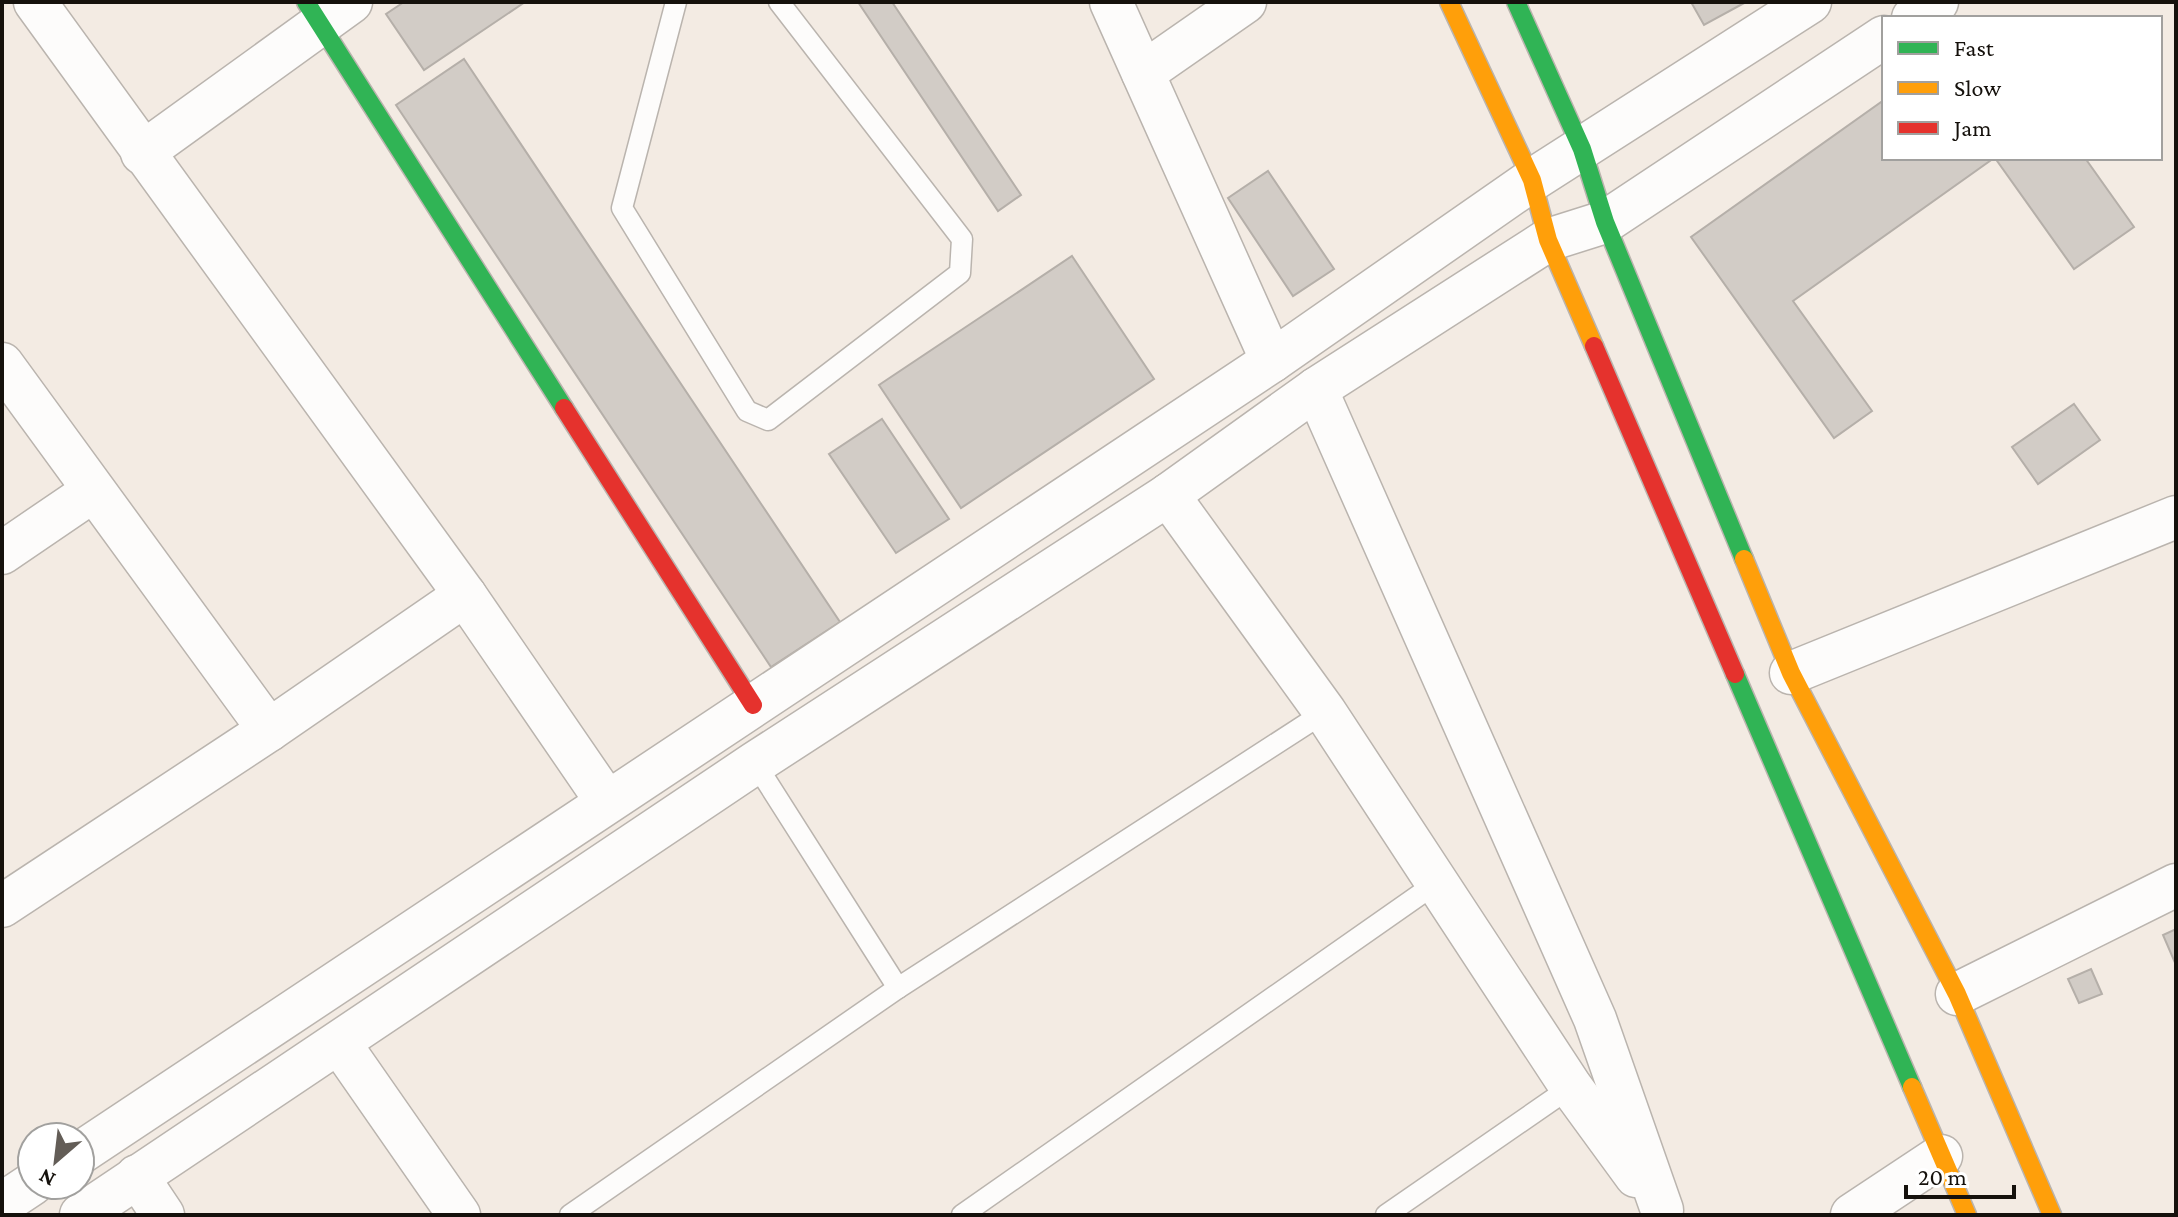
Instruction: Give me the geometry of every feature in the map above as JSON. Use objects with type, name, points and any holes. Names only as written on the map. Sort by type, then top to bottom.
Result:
[{"type":"street","points":[[35,2],[465,595],[607,802]]},
{"type":"street","points":[[1111,2],[1272,361]]},
{"type":"street","points":[[1143,73],[1245,2]]},
{"type":"street","points":[[1449,2],[1532,180],[1548,240],[1967,1215]]},
{"type":"street","points":[[1516,2],[1582,149],[1605,222],[1791,673],[1957,994],[2052,1215]]},
{"type":"street","points":[[96,1142],[1272,361],[1532,180],[1810,2]]},
{"type":"street","points":[[1916,16],[1937,2]]},
{"type":"street","points":[[142,153],[325,9],[753,705]]},
{"type":"street","points":[[81,1215],[755,763],[1168,495],[1316,389],[1548,240],[1605,222],[1882,38]]},
{"type":"street","points":[[2,364],[269,730]]},
{"type":"street","points":[[1316,389],[1595,1019],[1663,1212]]},
{"type":"street","points":[[2,553],[93,491]]},
{"type":"street","points":[[1168,495],[1325,712],[1571,1087],[1663,1212]]},
{"type":"street","points":[[1791,673],[2176,517]]},
{"type":"street","points":[[2,906],[269,730],[465,595]]},
{"type":"street","points":[[1957,994],[2176,885]]},
{"type":"street","points":[[340,1044],[459,1215]]},
{"type":"street","points":[[1852,1215],[1941,1156]]},
{"type":"street","points":[[137,1176],[163,1215]]},
{"type":"lane","points":[[676,2],[622,208],[747,411],[768,420],[960,273],[962,239],[779,2]]},
{"type":"lane","points":[[570,1215],[898,988],[1325,712]]},
{"type":"lane","points":[[755,763],[898,988]]},
{"type":"lane","points":[[962,1215],[1435,884]]},
{"type":"lane","points":[[1386,1215],[1571,1087]]},
{"type":"building","points":[[404,2],[525,2],[424,70],[386,14]]},
{"type":"building","points":[[858,2],[892,2],[1021,195],[998,211]]},
{"type":"building","points":[[1691,2],[1746,2],[1704,25]]},
{"type":"building","points":[[464,59],[840,622],[771,667],[396,105]]},
{"type":"building","points":[[1882,101],[1882,160],[1991,160],[1793,301],[1872,411],[1834,438],[1691,237]]},
{"type":"building","points":[[1996,160],[2086,160],[2134,227],[2074,269]]},
{"type":"building","points":[[1268,171],[1334,269],[1293,296],[1228,198]]},
{"type":"building","points":[[1072,256],[1154,379],[961,508],[879,385]]},
{"type":"building","points":[[2074,404],[2100,440],[2038,484],[2012,447]]},
{"type":"building","points":[[882,419],[949,519],[896,553],[829,454]]},
{"type":"building","points":[[2176,929],[2176,965],[2163,935]]},
{"type":"building","points":[[2091,969],[2102,994],[2079,1003],[2068,979]]},
{"type":"traffic: fast","points":[[306,2],[564,408]]},
{"type":"traffic: fast","points":[[1516,2],[1582,149],[1605,222],[1744,559]]},
{"type":"traffic: fast","points":[[1735,674],[1912,1087]]},
{"type":"traffic: slow","points":[[1449,2],[1532,180],[1548,240],[1594,346]]},
{"type":"traffic: slow","points":[[1744,559],[1791,673],[1957,994],[2052,1215]]},
{"type":"traffic: slow","points":[[1912,1087],[1967,1215]]},
{"type":"traffic: jam","points":[[1594,346],[1735,674]]},
{"type":"traffic: jam","points":[[564,408],[753,705]]}]
